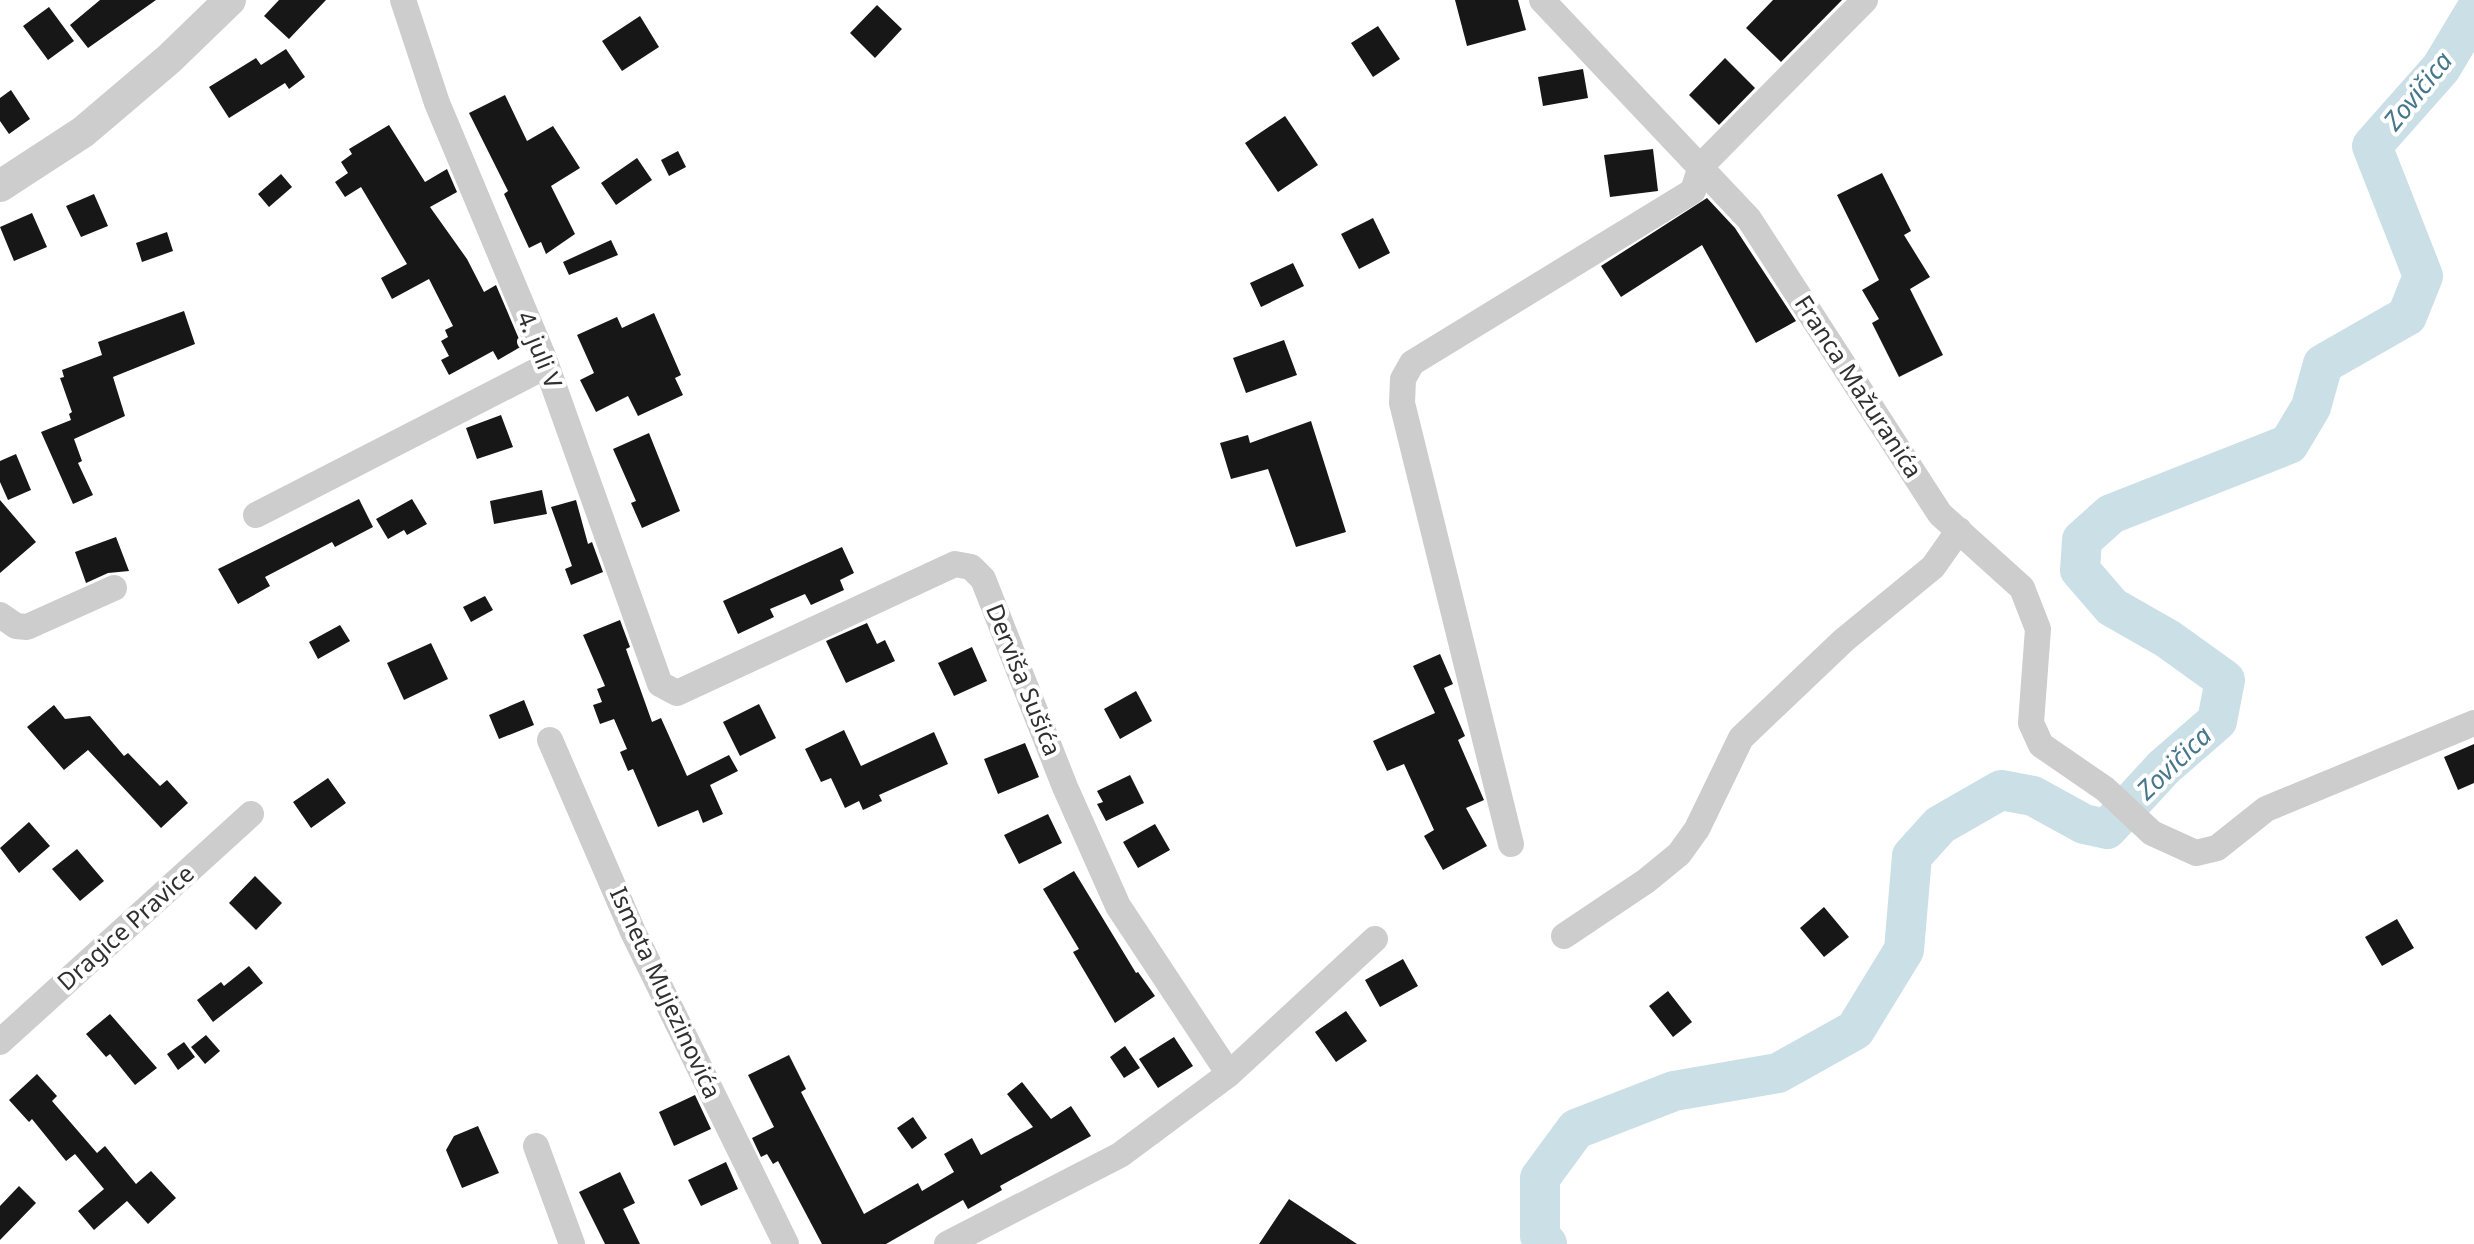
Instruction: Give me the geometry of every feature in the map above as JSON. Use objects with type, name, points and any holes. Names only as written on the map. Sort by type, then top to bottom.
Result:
[{"type":"street","points":[[0,186],[83,132],[169,59],[230,0]]},
{"type":"street","name":"4. juli V","points":[[403,0],[437,103],[546,366],[660,684],[677,693]]},
{"type":"street","name":"Franca Mažuranića","points":[[1542,0],[1749,219],[1940,514],[2022,588],[2038,629],[2031,723],[2041,745],[2105,789],[2152,833],[2196,853],[2217,848],[2266,809],[2474,723]]},
{"type":"street","points":[[1511,844],[1402,403],[1403,379],[1412,363],[1693,191],[1701,166],[1865,0]]},
{"type":"street","points":[[256,515],[546,366]]},
{"type":"street","points":[[1564,936],[1646,881],[1679,854],[1697,829],[1741,738],[1844,640],[1933,567],[1959,530]]},
{"type":"street","name":"Derviša Sušića","points":[[677,693],[955,564],[971,567],[983,579],[1065,787],[1118,906],[1229,1074]]},
{"type":"street","points":[[0,615],[16,626],[27,627],[114,588]]},
{"type":"street","name":"Ismeta Mujezinovića","points":[[550,740],[633,932],[786,1244]]},
{"type":"street","name":"Dragice Pravice","points":[[0,1042],[251,814]]},
{"type":"street","points":[[947,1244],[1120,1155],[1229,1074],[1375,939]]},
{"type":"street","points":[[536,1146],[572,1244]]},
{"type":"building","points":[[100,0],[156,0],[88,48],[70,25]]},
{"type":"building","points":[[279,0],[326,0],[289,39],[264,16]]},
{"type":"building","points":[[1455,0],[1518,0],[1526,30],[1467,46]]},
{"type":"building","points":[[1773,0],[1842,0],[1781,62],[1746,28]]},
{"type":"building","points":[[877,5],[902,29],[875,58],[850,33]]},
{"type":"building","points":[[49,7],[74,41],[48,60],[23,26]]},
{"type":"building","points":[[640,16],[659,47],[622,71],[602,41]]},
{"type":"building","points":[[1378,26],[1400,59],[1373,77],[1351,43]]},
{"type":"building","points":[[286,49],[305,77],[289,89],[285,83],[229,118],[209,87],[256,58],[261,65]]},
{"type":"building","points":[[1725,58],[1755,88],[1719,125],[1689,95]]},
{"type":"building","points":[[1583,69],[1588,98],[1543,106],[1538,77]]},
{"type":"building","points":[[11,90],[30,119],[9,134],[0,121],[0,98]]},
{"type":"building","points":[[505,95],[527,141],[553,126],[580,168],[551,186],[575,234],[546,254],[541,242],[529,248],[504,194],[508,191],[469,113]]},
{"type":"building","points":[[1285,116],[1318,165],[1278,192],[1245,143]]},
{"type":"building","points":[[389,125],[425,182],[447,169],[457,192],[430,207],[467,259],[484,292],[496,285],[522,346],[498,360],[493,351],[449,375],[441,360],[449,356],[441,341],[448,337],[445,330],[453,326],[429,279],[392,299],[381,278],[407,264],[361,187],[345,197],[335,182],[348,173],[341,162],[352,154],[349,149]]},
{"type":"building","points":[[1653,149],[1658,191],[1610,197],[1604,155]]},
{"type":"building","points":[[678,151],[686,167],[669,176],[661,160]]},
{"type":"building","points":[[637,158],[652,180],[616,205],[601,183]]},
{"type":"building","points":[[1882,173],[1911,231],[1904,235],[1930,277],[1910,289],[1943,355],[1899,377],[1872,323],[1879,319],[1862,290],[1879,280],[1837,195]]},
{"type":"building","points":[[281,174],[292,187],[269,207],[258,194]]},
{"type":"building","points":[[94,194],[108,226],[81,237],[66,206]]},
{"type":"building","points":[[1707,198],[1735,228],[1796,321],[1756,343],[1702,245],[1621,297],[1601,266]]},
{"type":"building","points":[[32,213],[47,247],[14,261],[0,227]]},
{"type":"building","points":[[1373,218],[1390,253],[1359,269],[1341,234]]},
{"type":"building","points":[[167,232],[173,251],[142,262],[136,243]]},
{"type":"building","points":[[611,240],[618,255],[569,275],[563,262]]},
{"type":"building","points":[[1293,263],[1304,286],[1261,307],[1250,283]]},
{"type":"building","points":[[184,311],[195,344],[113,377],[125,416],[74,439],[82,461],[78,463],[93,495],[73,504],[41,432],[71,420],[69,414],[72,412],[60,378],[64,377],[62,370],[102,355],[98,342]]},
{"type":"building","points":[[654,313],[681,375],[675,378],[683,395],[638,416],[628,396],[596,412],[580,380],[594,373],[577,335],[617,317],[622,328]]},
{"type":"building","points":[[1284,340],[1297,375],[1246,393],[1233,358]]},
{"type":"building","points":[[501,415],[513,447],[477,459],[466,428]]},
{"type":"building","points":[[1311,421],[1346,532],[1296,547],[1268,469],[1231,479],[1220,443],[1248,435],[1250,443]]},
{"type":"building","points":[[649,433],[680,511],[642,528],[631,503],[636,501],[613,449]]},
{"type":"building","points":[[16,454],[31,490],[8,500],[0,482],[0,461]]},
{"type":"building","points":[[542,490],[547,514],[494,524],[490,501]]},
{"type":"building","points":[[359,499],[373,527],[335,547],[332,542],[265,577],[270,586],[238,604],[218,569]]},
{"type":"building","points":[[412,499],[427,524],[407,535],[404,530],[388,539],[376,519]]},
{"type":"building","points":[[0,500],[36,542],[0,573]]},
{"type":"building","points":[[576,500],[588,544],[592,542],[603,572],[571,585],[565,569],[572,566],[551,507]]},
{"type":"building","points":[[116,537],[129,571],[108,573],[86,583],[75,552]]},
{"type":"building","points":[[842,547],[854,573],[840,580],[844,590],[811,605],[805,594],[770,609],[774,617],[738,634],[723,601]]},
{"type":"building","points":[[485,596],[493,610],[471,622],[463,607]]},
{"type":"building","points":[[620,620],[630,647],[626,649],[652,722],[661,718],[687,776],[729,755],[738,771],[710,785],[723,814],[703,823],[698,810],[658,827],[633,769],[628,771],[620,752],[627,749],[614,719],[600,724],[593,705],[602,702],[597,689],[605,686],[583,635]]},
{"type":"building","points":[[867,623],[877,644],[885,640],[895,661],[846,683],[826,641]]},
{"type":"building","points":[[340,625],[350,641],[318,659],[309,642]]},
{"type":"building","points":[[431,643],[448,679],[404,700],[387,663]]},
{"type":"building","points":[[972,647],[987,681],[954,696],[938,663]]},
{"type":"building","points":[[1440,654],[1453,684],[1444,688],[1465,736],[1458,740],[1484,800],[1466,808],[1487,846],[1443,870],[1424,836],[1434,830],[1404,764],[1387,771],[1373,741],[1435,713],[1413,666]]},
{"type":"building","points":[[1136,691],[1152,721],[1120,739],[1104,709]]},
{"type":"building","points":[[524,700],[534,725],[499,739],[489,715]]},
{"type":"building","points":[[759,704],[776,738],[740,756],[723,722]]},
{"type":"building","points":[[54,705],[65,719],[90,716],[124,756],[128,753],[160,786],[167,780],[188,803],[161,828],[88,750],[64,770],[27,727]]},
{"type":"building","points":[[844,730],[861,766],[934,732],[948,764],[879,795],[882,801],[863,810],[859,801],[845,808],[831,778],[821,782],[805,749]]},
{"type":"building","points":[[1025,743],[1039,777],[998,794],[984,759]]},
{"type":"building","points":[[2474,744],[2474,783],[2458,790],[2444,757]]},
{"type":"building","points":[[1130,775],[1144,803],[1106,821],[1097,804],[1103,802],[1097,791]]},
{"type":"building","points":[[328,778],[346,803],[311,828],[293,802]]},
{"type":"building","points":[[1048,814],[1062,843],[1019,864],[1004,835]]},
{"type":"building","points":[[29,822],[50,846],[19,873],[0,848]]},
{"type":"building","points":[[1155,824],[1170,850],[1138,868],[1123,842]]},
{"type":"building","points":[[77,849],[104,881],[80,901],[52,869]]},
{"type":"building","points":[[1074,871],[1136,973],[1155,996],[1115,1023],[1073,952],[1079,949],[1043,889]]},
{"type":"building","points":[[255,876],[282,903],[256,930],[229,903]]},
{"type":"building","points":[[1824,907],[1849,937],[1824,957],[1800,928]]},
{"type":"building","points":[[2397,919],[2414,948],[2382,966],[2365,937]]},
{"type":"building","points":[[1403,959],[1418,986],[1380,1007],[1365,980]]},
{"type":"building","points":[[249,966],[263,983],[213,1022],[197,1000],[221,982],[224,986]]},
{"type":"building","points":[[1668,991],[1692,1022],[1673,1037],[1649,1006]]},
{"type":"building","points":[[1346,1011],[1367,1041],[1336,1062],[1315,1032]]},
{"type":"building","points":[[110,1014],[157,1068],[135,1085],[110,1054],[106,1057],[86,1034]]},
{"type":"building","points":[[206,1035],[220,1051],[205,1064],[191,1047]]},
{"type":"building","points":[[1174,1037],[1193,1066],[1158,1088],[1139,1059]]},
{"type":"building","points":[[184,1042],[195,1057],[178,1070],[167,1054]]},
{"type":"building","points":[[1125,1046],[1140,1068],[1124,1078],[1110,1057]]},
{"type":"building","points":[[789,1055],[806,1089],[801,1092],[864,1214],[918,1183],[922,1191],[954,1172],[944,1154],[972,1138],[981,1155],[1033,1127],[1007,1094],[1022,1082],[1051,1119],[1071,1106],[1091,1136],[1000,1186],[1002,1190],[968,1209],[963,1200],[886,1244],[822,1244],[778,1161],[773,1164],[767,1154],[761,1157],[752,1138],[774,1127],[748,1075]]},
{"type":"building","points":[[37,1074],[57,1096],[52,1101],[97,1153],[105,1146],[136,1184],[151,1171],[176,1198],[148,1224],[127,1201],[94,1230],[78,1211],[104,1189],[75,1154],[66,1161],[32,1119],[29,1122],[9,1100]]},
{"type":"building","points":[[695,1095],[711,1129],[674,1146],[659,1112]]},
{"type":"building","points":[[913,1117],[927,1138],[912,1149],[897,1128]]},
{"type":"building","points":[[478,1126],[499,1173],[462,1188],[446,1150],[454,1136]]},
{"type":"building","points":[[726,1162],[738,1189],[701,1206],[688,1180]]},
{"type":"building","points":[[620,1172],[635,1203],[623,1209],[640,1244],[605,1244],[579,1192]]},
{"type":"building","points":[[19,1186],[36,1203],[0,1240],[0,1206]]},
{"type":"building","points":[[1289,1199],[1357,1244],[1259,1244]]},
{"type":"waterway","name":"Zovičica","points":[[1547,1244],[1540,1236],[1540,1178],[1576,1129],[1674,1091],[1778,1073],[1855,1030],[1904,950],[1912,856],[1940,825],[2001,790],[2033,796],[2084,824],[2107,829],[2164,767],[2217,721],[2225,680],[2168,639],[2112,607],[2080,570],[2082,540],[2111,514],[2289,444],[2311,407],[2323,364],[2407,316],[2423,276],[2372,146],[2441,68],[2474,13]]}]
